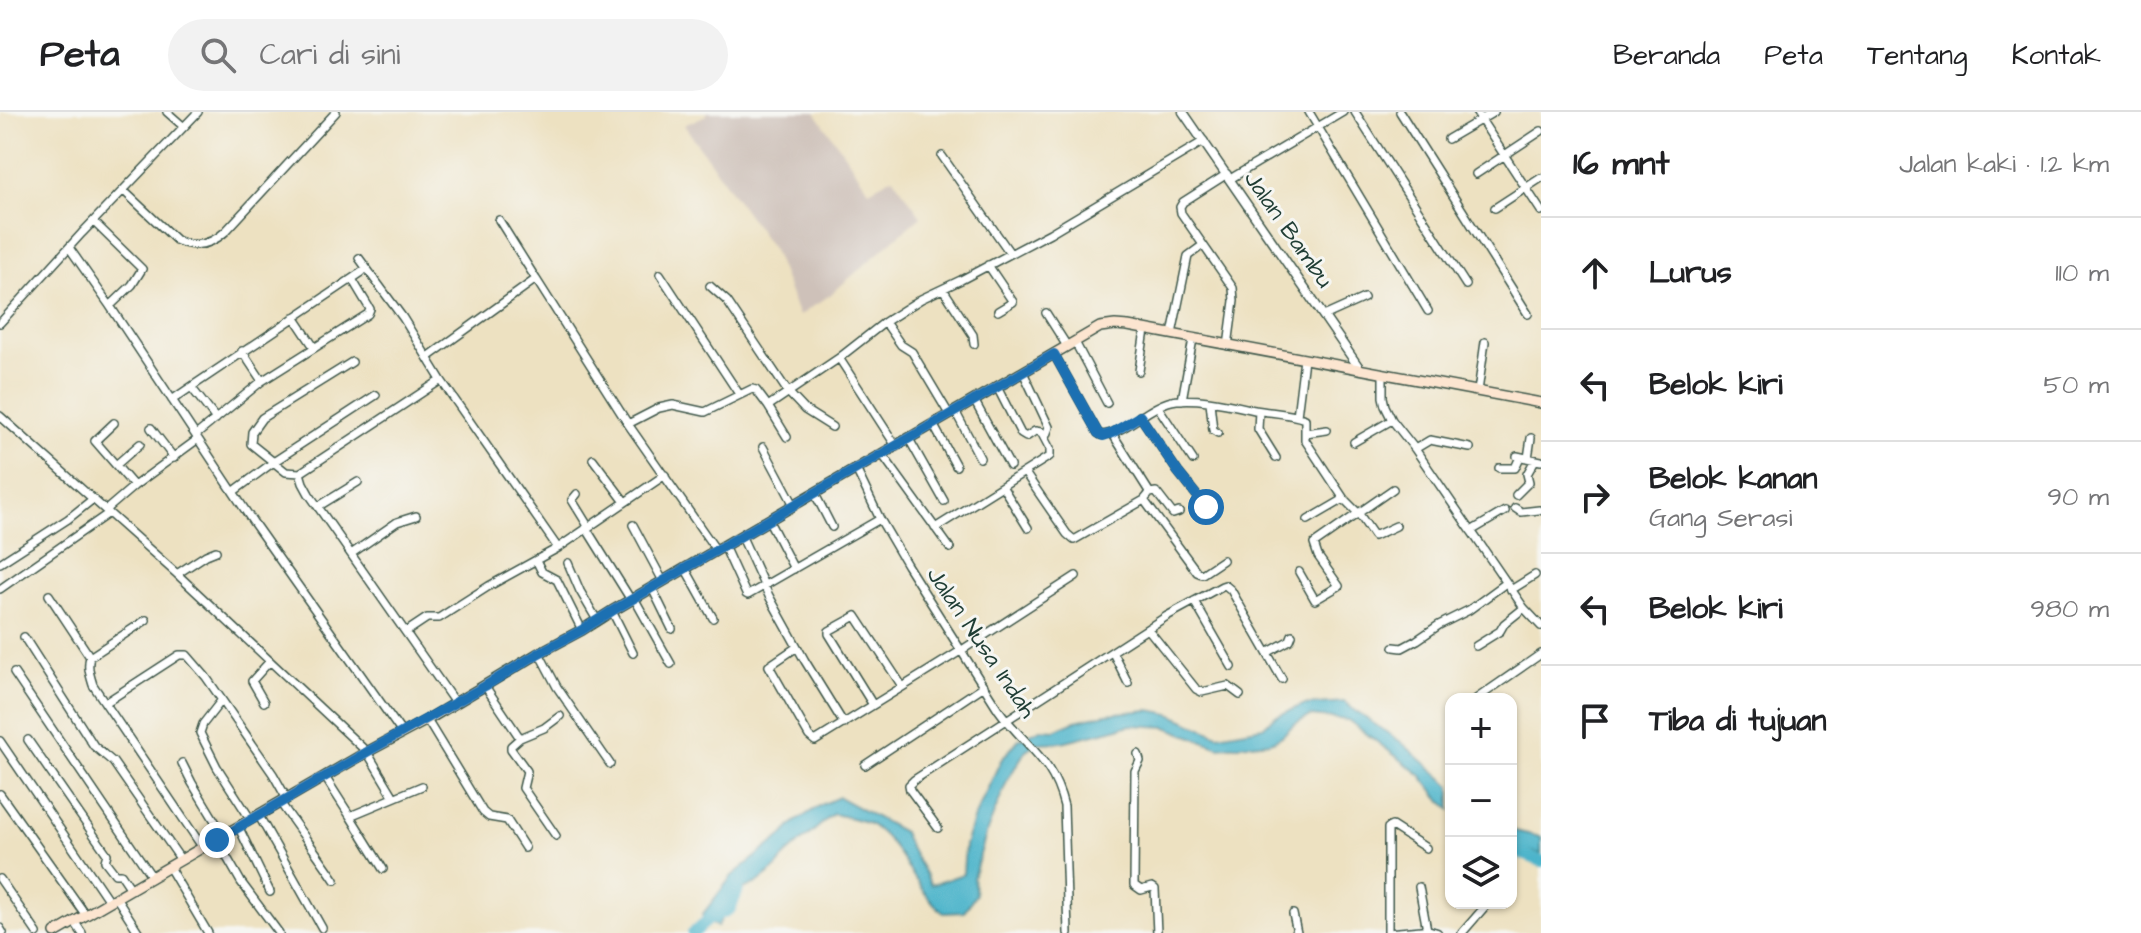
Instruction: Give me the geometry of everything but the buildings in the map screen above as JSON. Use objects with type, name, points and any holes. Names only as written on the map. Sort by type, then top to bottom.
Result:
[{"type":"main road","points":[[58,932],[1107,325],[1128,326],[1541,403]]},
{"type":"street","points":[[167,112],[184,127]]},
{"type":"street","points":[[0,323],[198,112]]},
{"type":"street","points":[[124,191],[176,240],[186,245],[207,244],[226,231],[336,112]]},
{"type":"street","name":"Jalan Bambu","points":[[1183,112],[1360,369]]},
{"type":"street","points":[[1309,112],[1428,311]]},
{"type":"street","points":[[1228,346],[1233,288],[1181,213],[1180,207],[1183,202],[1343,112]]},
{"type":"street","points":[[1355,112],[1466,285]]},
{"type":"street","points":[[1400,112],[1528,314]]},
{"type":"street","points":[[1476,112],[1541,211]]},
{"type":"street","points":[[1448,139],[1494,112]]},
{"type":"street","points":[[1476,174],[1541,131]]},
{"type":"street","points":[[768,406],[921,299],[1050,233],[1204,141]]},
{"type":"street","points":[[942,156],[1010,253]]},
{"type":"street","points":[[1495,208],[1541,178]]},
{"type":"street","points":[[499,220],[628,424],[720,548],[747,595],[880,519]]},
{"type":"street","points":[[94,222],[142,269],[132,285],[110,306]]},
{"type":"street","points":[[1172,334],[1188,256],[1203,245]]},
{"type":"street","points":[[70,249],[233,492],[402,733]]},
{"type":"street","points":[[359,258],[558,548]]},
{"type":"street","points":[[988,265],[1013,302],[998,311]]},
{"type":"street","points":[[172,400],[362,272]]},
{"type":"street","points":[[660,274],[739,394]]},
{"type":"street","points":[[0,589],[107,512],[134,486],[174,458],[262,381],[368,314],[370,309],[352,279]]},
{"type":"street","points":[[428,357],[536,279]]},
{"type":"street","points":[[710,286],[727,301],[788,392],[805,410],[832,427]]},
{"type":"street","points":[[943,289],[973,335],[974,344]]},
{"type":"street","points":[[1324,316],[1364,298]]},
{"type":"street","points":[[1046,313],[1071,344],[1107,403]]},
{"type":"street","points":[[294,317],[314,347]]},
{"type":"street","points":[[885,322],[901,345],[912,352],[980,458]]},
{"type":"street","points":[[1139,371],[1145,330]]},
{"type":"street","points":[[1182,400],[1193,339]]},
{"type":"street","points":[[1478,391],[1485,342]]},
{"type":"street","points":[[242,351],[262,381]]},
{"type":"street","points":[[1054,354],[1098,433],[1103,436],[1168,402],[1182,400],[1305,419],[1306,443],[1374,536],[1396,526]]},
{"type":"street","points":[[839,358],[896,446]]},
{"type":"street","points":[[1297,416],[1304,359]]},
{"type":"street","points":[[352,362],[258,422],[251,436],[251,444],[286,472],[300,473],[441,380]]},
{"type":"street","points":[[1023,372],[1049,427],[1045,438]]},
{"type":"street","points":[[1383,373],[1383,397],[1392,420],[1524,608],[1541,626]]},
{"type":"street","points":[[191,387],[216,419]]},
{"type":"street","points":[[935,528],[1050,456],[1050,449],[1041,432],[1026,437],[1021,434],[997,387]]},
{"type":"street","points":[[628,424],[659,408],[673,405],[709,411],[739,394],[756,390],[787,437]]},
{"type":"street","points":[[233,492],[376,395]]},
{"type":"street","points":[[974,400],[1010,466]]},
{"type":"street","points":[[1210,402],[1212,428],[1218,433]]},
{"type":"street","points":[[1158,407],[1193,460]]},
{"type":"street","points":[[1259,411],[1258,429],[1276,458]]},
{"type":"street","points":[[0,416],[177,574],[367,752],[394,797]]},
{"type":"street","points":[[1140,416],[1206,507]]},
{"type":"street","points":[[1354,442],[1392,420]]},
{"type":"street","points":[[114,423],[95,441],[134,486]]},
{"type":"street","points":[[933,424],[956,466]]},
{"type":"street","points":[[151,428],[174,458]]},
{"type":"street","points":[[1305,433],[1327,430]]},
{"type":"street","points":[[1112,433],[1147,496],[1197,572],[1202,574],[1223,560]]},
{"type":"street","points":[[1516,495],[1529,482],[1531,438]]},
{"type":"street","points":[[909,439],[944,501]]},
{"type":"street","points":[[1415,449],[1430,440],[1470,448]]},
{"type":"street","points":[[116,465],[140,444]]},
{"type":"street","points":[[763,447],[794,505]]},
{"type":"street","points":[[882,454],[950,548]]},
{"type":"street","points":[[1499,468],[1515,468],[1528,458]]},
{"type":"street","points":[[593,459],[625,502]]},
{"type":"street","name":"Jalan Nusa Indah","points":[[856,469],[907,565],[984,686],[1009,723],[1043,758],[1060,788],[1064,806],[1068,933]]},
{"type":"street","points":[[300,473],[303,483],[455,703]]},
{"type":"street","points":[[1025,473],[1074,540],[1155,491],[1173,514],[1179,512]]},
{"type":"street","points":[[406,632],[427,618],[439,618],[558,548],[665,475]]},
{"type":"street","points":[[319,506],[358,482]]},
{"type":"street","points":[[1002,486],[1028,528]]},
{"type":"street","points":[[1299,572],[1315,600],[1339,586],[1318,556],[1314,544],[1393,489]]},
{"type":"street","points":[[577,494],[572,500],[671,664]]},
{"type":"street","points":[[815,494],[832,527]]},
{"type":"street","points":[[0,563],[93,499]]},
{"type":"street","points":[[1308,520],[1344,499]]},
{"type":"street","points":[[1515,508],[1521,512],[1540,511]]},
{"type":"street","points":[[1471,531],[1505,511]]},
{"type":"street","points":[[351,554],[397,522],[416,516]]},
{"type":"street","points":[[769,521],[794,569]]},
{"type":"street","points":[[633,525],[663,581]]},
{"type":"street","points":[[742,537],[797,647],[844,724]]},
{"type":"street","points":[[177,574],[216,551]]},
{"type":"street","points":[[536,560],[542,572],[557,580],[582,630]]},
{"type":"street","points":[[568,563],[597,620]]},
{"type":"street","points":[[685,568],[713,618]]},
{"type":"street","points":[[1394,647],[1402,648],[1509,586],[1535,575]]},
{"type":"street","points":[[797,647],[769,666],[809,736],[812,740],[819,740],[1076,576]]},
{"type":"street","points":[[938,828],[910,790],[909,785],[914,780],[982,735],[1009,723],[1148,629],[1225,585],[1231,590],[1282,679]]},
{"type":"street","points":[[652,588],[672,629]]},
{"type":"street","points":[[49,595],[90,657]]},
{"type":"street","points":[[1194,601],[1232,667]]},
{"type":"street","points":[[1476,646],[1500,631],[1524,608]]},
{"type":"street","points":[[612,611],[633,653]]},
{"type":"street","points":[[873,705],[829,631],[856,616],[902,686]]},
{"type":"street","points":[[146,620],[90,657],[87,666],[93,685],[203,848]]},
{"type":"street","points":[[1148,629],[1196,689],[1202,692],[1228,686],[1240,695]]},
{"type":"street","points":[[1267,653],[1290,640],[1292,635]]},
{"type":"street","points":[[24,637],[94,746],[119,770],[181,860]]},
{"type":"street","points":[[539,653],[557,687],[610,764]]},
{"type":"street","points":[[1113,653],[1128,683]]},
{"type":"street","points":[[105,703],[182,654],[187,655],[273,774],[302,836],[335,880]]},
{"type":"street","points":[[1485,693],[1541,654]]},
{"type":"street","points":[[264,702],[252,681],[270,661]]},
{"type":"street","points":[[14,673],[152,877]]},
{"type":"street","points":[[485,686],[520,738]]},
{"type":"street","points":[[865,765],[984,686]]},
{"type":"street","points":[[221,701],[203,724],[200,733],[217,767],[255,818],[322,928]]},
{"type":"street","points":[[556,836],[523,788],[527,771],[511,746],[560,716]]},
{"type":"street","points":[[427,720],[483,812],[489,817],[507,820],[525,848]]},
{"type":"street","points":[[28,740],[107,854],[105,861],[108,867],[115,874],[121,874],[131,889]]},
{"type":"street","points":[[0,741],[139,933]]},
{"type":"street","points":[[1138,754],[1140,761],[1135,771],[1134,885],[1141,890],[1155,889],[1157,933]]},
{"type":"street","points":[[182,763],[241,882],[279,933]]},
{"type":"street","points":[[325,777],[383,869]]},
{"type":"street","points":[[350,816],[422,786]]},
{"type":"street","points":[[0,794],[85,914]]},
{"type":"street","points":[[1426,848],[1392,826],[1388,828],[1390,933],[1427,930],[1437,933]]},
{"type":"street","points":[[239,828],[270,892]]},
{"type":"street","points":[[169,867],[208,933]]},
{"type":"street","points":[[0,879],[37,933]]},
{"type":"street","points":[[1419,887],[1427,930]]},
{"type":"street","points":[[1462,933],[1483,909]]},
{"type":"street","points":[[1293,914],[1297,933]]},
{"type":"street","points":[[74,921],[82,933]]},
{"type":"shaded area","points":[[706,112],[815,112],[869,190],[893,177],[921,216],[830,295],[799,316],[773,250],[684,125],[707,115]]},
{"type":"water","points":[[1345,702],[1401,742],[1445,781],[1445,803],[1421,775],[1348,720],[1311,716],[1294,724],[1271,742],[1219,747],[1166,727],[1131,725],[1062,742],[1037,743],[1026,750],[1008,779],[987,831],[973,878],[976,894],[964,912],[944,913],[933,903],[894,847],[870,824],[833,814],[786,855],[774,870],[743,889],[717,927],[702,915],[732,876],[795,822],[839,797],[903,832],[931,885],[963,874],[965,845],[973,820],[1001,760],[1019,739],[1041,729],[1055,730],[1075,721],[1106,714],[1150,710],[1170,714],[1218,735],[1263,727],[1274,717],[1303,705]]},
{"type":"water","points":[[1517,831],[1541,837],[1541,854],[1517,848]]},
{"type":"waterway","points":[[1517,850],[1541,861]]},
{"type":"waterway","points":[[693,933],[708,920],[730,909],[738,890]]},
{"type":"route","points":[[217,840],[1054,354],[1098,433],[1103,436],[1112,433],[1140,416],[1206,507]]}]
